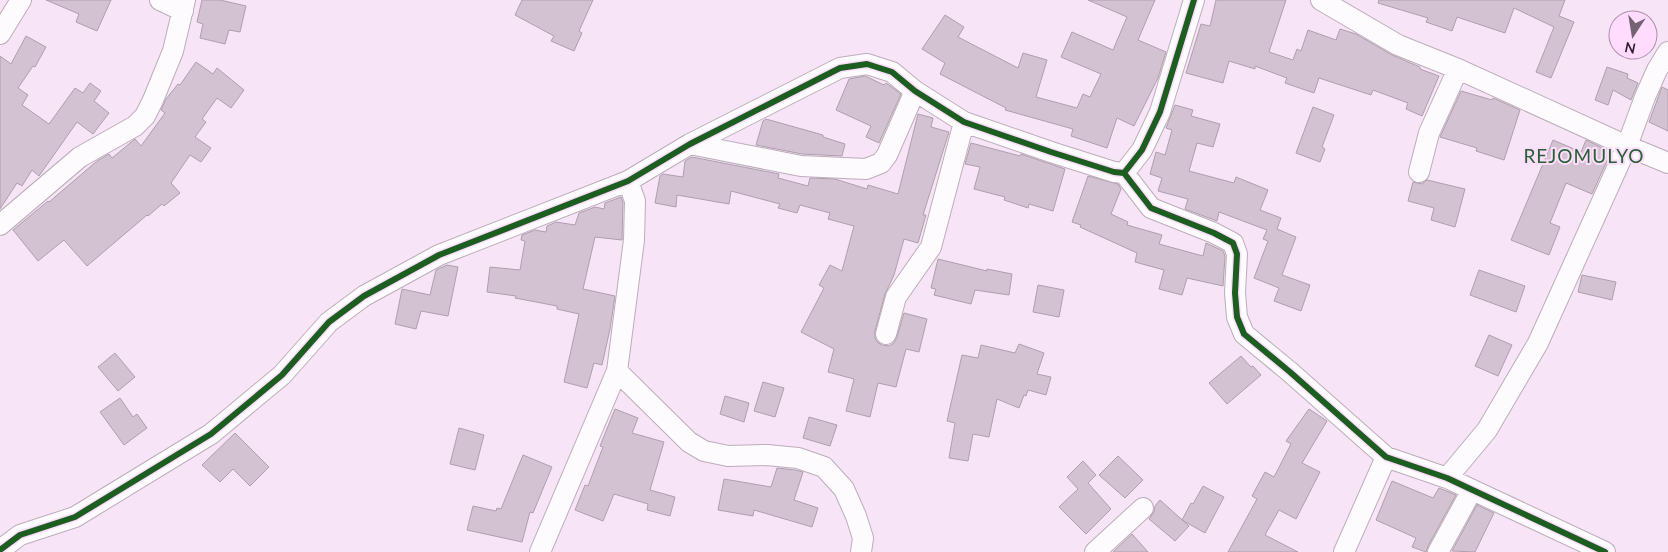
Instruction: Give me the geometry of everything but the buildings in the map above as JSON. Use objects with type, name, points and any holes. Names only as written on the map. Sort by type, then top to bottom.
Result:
[{"type":"street","points":[[0,34],[21,0]]},
{"type":"street","points":[[0,225],[80,158],[135,126],[145,116],[173,51],[184,5],[160,0]]},
{"type":"street","points":[[1124,172],[1142,150],[1160,112],[1194,0]]},
{"type":"street","points":[[1321,0],[1398,45],[1458,69],[1627,146],[1668,162]]},
{"type":"street","points":[[1448,478],[1487,430],[1538,343],[1627,146],[1645,97],[1668,52]]},
{"type":"street","points":[[0,550],[20,535],[75,517],[211,434],[282,375],[329,322],[364,296],[439,256],[628,181],[690,144],[840,68],[868,64],[892,72],[915,91],[964,122],[1114,172],[1124,172]]},
{"type":"street","points":[[1419,172],[1429,133],[1458,69]]},
{"type":"street","points":[[690,144],[802,166],[866,169],[881,164],[887,155],[915,91]]},
{"type":"street","points":[[886,334],[896,297],[931,247],[964,122]]},
{"type":"street","points":[[1124,172],[1151,208],[1214,233],[1233,243],[1237,254],[1237,317],[1244,334],[1386,457],[1448,478],[1605,552]]},
{"type":"street","points":[[540,552],[617,371],[634,240],[635,201],[628,181]]},
{"type":"street","points":[[617,371],[689,442],[704,451],[728,456],[767,455],[798,458],[824,468],[844,490],[856,516],[862,538],[861,552]]},
{"type":"street","points":[[1344,552],[1386,457]]},
{"type":"street","points":[[1438,552],[1472,490]]},
{"type":"street","points":[[1095,552],[1143,508]]},
{"type":"cycle path","points":[[0,550],[20,535],[75,517],[211,434],[282,375],[329,322],[364,296],[439,255],[628,181],[690,144],[840,68],[867,64],[892,72],[915,91],[964,122],[1051,152],[1114,172],[1124,173],[1142,150],[1160,112],[1194,0]]},
{"type":"cycle path","points":[[1124,173],[1151,208],[1214,233],[1233,243],[1237,254],[1235,293],[1237,317],[1244,334],[1386,457],[1447,478],[1605,552]]},
{"type":"district","name":"REJOMULYO","points":[[1584,156]]}]
